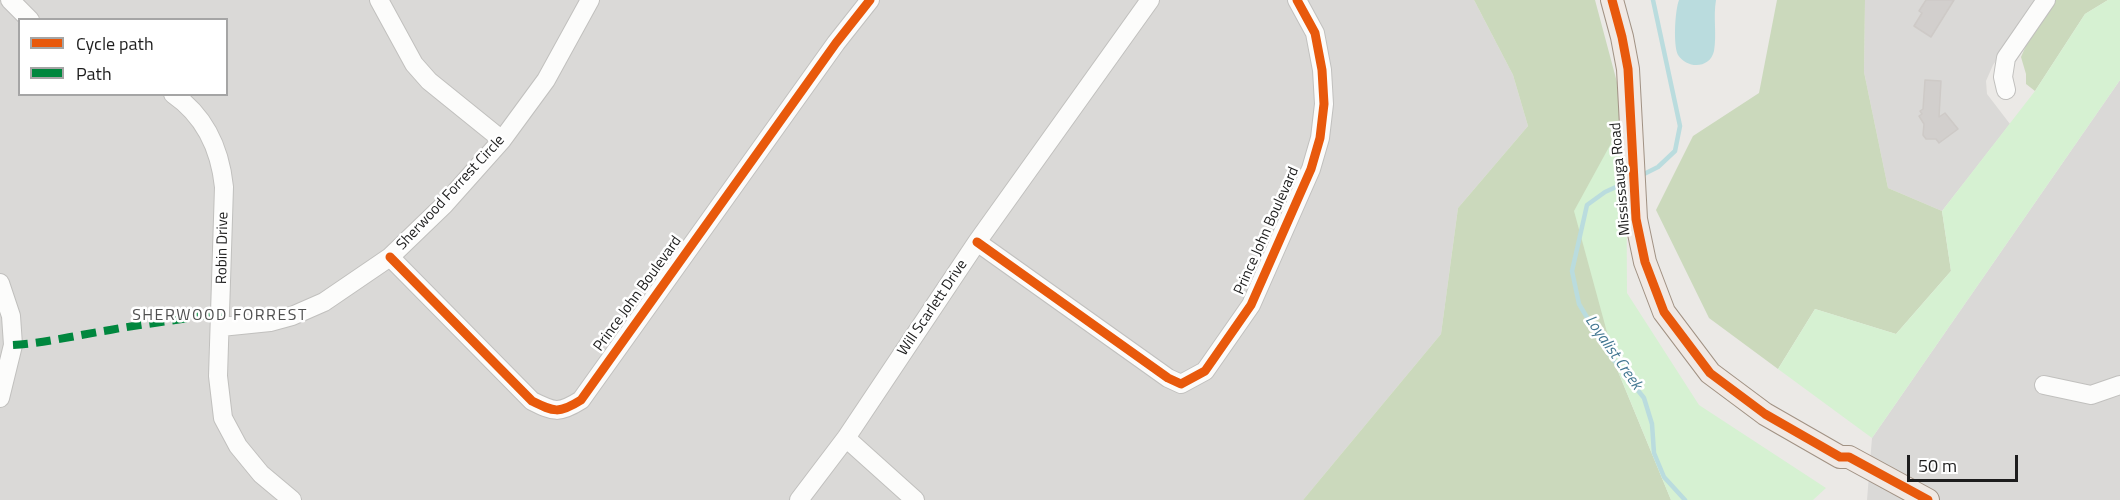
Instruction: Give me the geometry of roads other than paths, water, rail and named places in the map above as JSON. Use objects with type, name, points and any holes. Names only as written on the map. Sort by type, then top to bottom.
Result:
[{"type":"main road","name":"Mississauga Road","points":[[1612,0],[1628,69],[1636,219],[1645,262],[1664,312],[1710,373],[1766,414],[1840,457],[1849,457],[1928,500]]},
{"type":"main road","name":"Mississauga Road","points":[[1840,457],[1844,465],[1902,500]]},
{"type":"street","points":[[10,0],[28,18]]},
{"type":"street","points":[[379,0],[414,64],[429,81],[502,140]]},
{"type":"street","name":"Sherwood Forrest Circle","points":[[221,327],[270,322],[324,302],[390,257],[444,204],[502,140],[546,80],[590,0]]},
{"type":"street","name":"Prince John Boulevard","points":[[390,257],[532,401],[552,411],[566,410],[581,400],[836,43],[870,0]]},
{"type":"street","name":"Will Scarlett Drive","points":[[799,500],[846,438],[977,242],[1150,0]]},
{"type":"street","name":"Prince John Boulevard","points":[[977,242],[1167,378],[1181,384],[1205,371],[1251,305],[1311,169],[1320,138],[1324,104],[1322,70],[1315,33],[1297,0]]},
{"type":"street","points":[[2006,90],[2003,77],[2006,58],[2046,0]]},
{"type":"street","name":"Robin Drive","points":[[175,96],[193,112],[212,137],[222,166],[224,187],[218,376],[223,418],[238,446],[261,474],[292,500]]},
{"type":"street","points":[[0,283],[11,316],[13,345],[0,398]]},
{"type":"street","points":[[2044,385],[2091,395],[2120,385]]},
{"type":"street","points":[[846,438],[915,500]]},
{"type":"water","points":[[1679,0],[1716,0],[1714,51],[1712,57],[1703,64],[1687,63],[1682,60],[1676,50],[1676,11]]},
{"type":"waterway","name":"Loyalist Creek","points":[[1640,176],[1658,167],[1675,151],[1680,126],[1653,0]]},
{"type":"waterway","name":"Loyalist Creek","points":[[1627,182],[1605,192],[1587,205],[1572,271],[1579,304],[1609,354],[1644,398],[1652,424],[1654,453],[1664,477],[1685,500]]},
{"type":"district","name":"SHERWOOD FORREST","points":[[220,316]]}]
